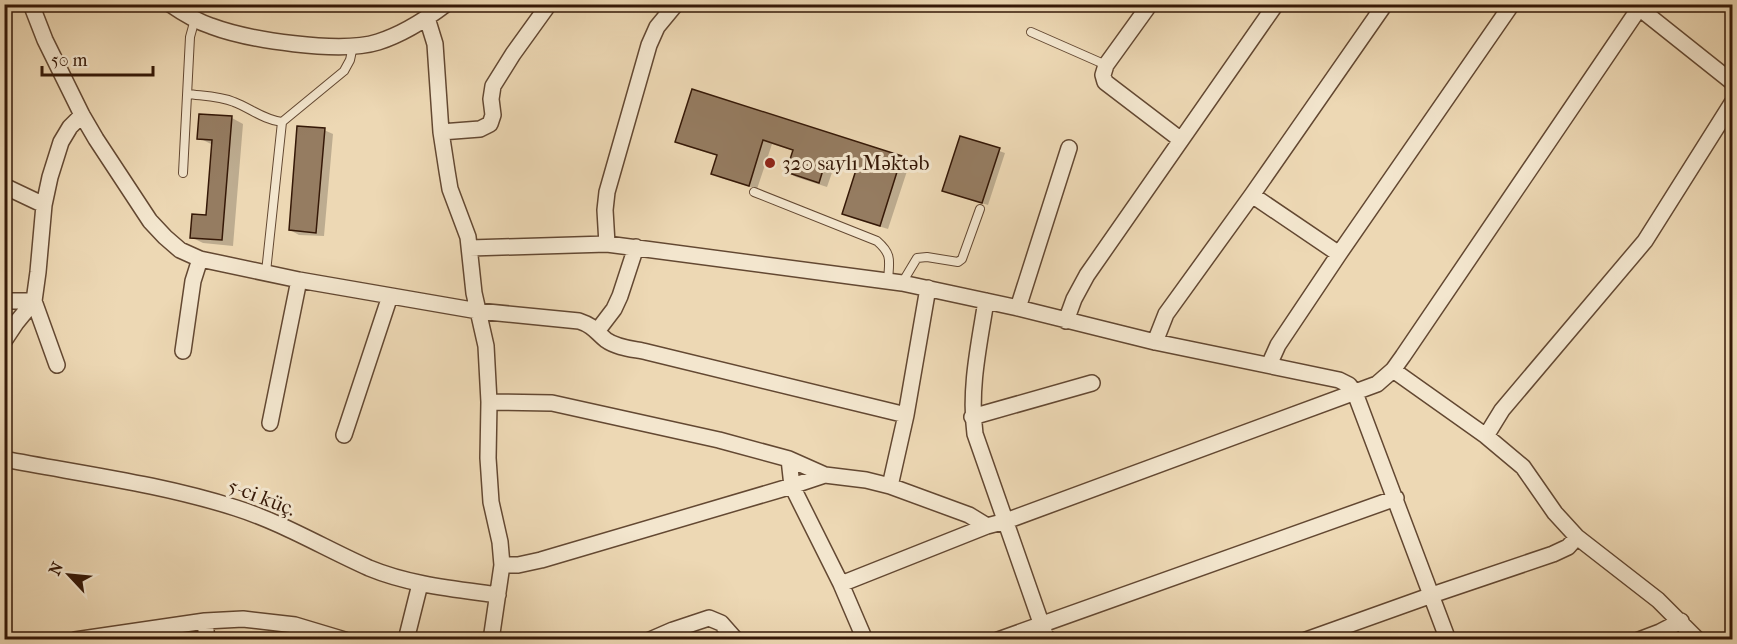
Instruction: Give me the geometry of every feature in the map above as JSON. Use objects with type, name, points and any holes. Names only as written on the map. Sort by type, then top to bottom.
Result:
[{"type":"street","points":[[31,4],[45,40],[96,139],[150,221],[180,250],[200,259],[299,280],[477,311],[579,321],[590,324],[607,340],[619,346],[906,415]]},
{"type":"street","points":[[170,4],[195,20],[228,32],[287,42],[353,46],[376,43],[396,36],[446,4]]},
{"type":"street","points":[[441,132],[480,129],[490,124],[493,115],[492,86],[549,4]]},
{"type":"street","points":[[607,244],[605,210],[607,192],[649,45],[657,27],[676,4]]},
{"type":"street","points":[[1150,4],[1106,65],[1103,75],[1105,82],[1180,140]]},
{"type":"street","points":[[1066,321],[1074,299],[1087,275],[1276,4]]},
{"type":"street","points":[[1155,342],[1166,314],[1385,4]]},
{"type":"street","points":[[1269,365],[1278,345],[1338,254],[1512,4]]},
{"type":"street","points":[[841,584],[987,526],[1006,521],[1377,384],[1393,370],[1639,6],[1732,82]]},
{"type":"street","points":[[427,18],[435,44],[441,132],[450,189],[468,237],[477,311],[486,346],[491,502],[500,542],[502,565],[491,639]]},
{"type":"street","points":[[1486,436],[1503,410],[1645,241],[1732,103]]},
{"type":"street","points":[[57,365],[34,301],[44,205],[54,160],[70,127],[82,115]]},
{"type":"street","points":[[1018,308],[1069,148]]},
{"type":"street","points":[[4,186],[44,205]]},
{"type":"street","points":[[1252,195],[1338,254]]},
{"type":"street","points":[[470,248],[607,244],[895,282],[1018,308],[1155,342],[1339,380],[1349,384],[1355,393],[1448,639]]},
{"type":"street","points":[[597,330],[614,309],[636,247]]},
{"type":"street","points":[[183,351],[193,281],[200,259]]},
{"type":"street","points":[[270,423],[299,280]]},
{"type":"street","points":[[890,486],[906,415],[928,288]]},
{"type":"street","points":[[344,435],[390,296]]},
{"type":"street","points":[[4,301],[34,301]]},
{"type":"street","points":[[4,341],[34,301]]},
{"type":"street","points":[[986,301],[972,392],[975,434],[1047,639]]},
{"type":"street","points":[[1393,370],[1486,436],[1523,467],[1556,513],[1577,537],[1658,600],[1698,639]]},
{"type":"street","points":[[972,417],[1092,383]]},
{"type":"street","points":[[489,402],[552,403],[719,440],[789,459],[825,475],[866,480],[890,486],[969,515],[987,526]]},
{"type":"street","name":"5-ci küç.","points":[[4,459],[187,493],[282,525],[371,568],[420,584],[498,596]]},
{"type":"street","points":[[789,459],[792,486],[841,584],[865,639]]},
{"type":"street","points":[[502,565],[518,565],[541,560],[825,475]]},
{"type":"street","points":[[998,639],[1396,498]]},
{"type":"street","points":[[1306,639],[1553,554],[1568,547],[1577,537]]},
{"type":"street","points":[[406,639],[420,584]]},
{"type":"street","points":[[650,639],[676,634],[709,618],[720,623],[736,639]]},
{"type":"street","points":[[75,639],[206,621],[243,619],[295,626],[345,639]]},
{"type":"street","points":[[206,621],[207,639]]},
{"type":"street","points":[[1639,639],[1660,633],[1681,621]]},
{"type":"lane","points":[[183,173],[190,37],[195,20]]},
{"type":"lane","points":[[1031,32],[1106,65]]},
{"type":"lane","points":[[266,272],[282,122],[344,71],[350,60],[353,46]]},
{"type":"lane","points":[[188,94],[222,98],[273,121],[282,122]]},
{"type":"lane","points":[[754,192],[877,241],[889,254],[895,282]]},
{"type":"lane","points":[[895,282],[917,258],[927,257],[958,262],[962,259],[980,209]]},
{"type":"building","points":[[692,89],[902,156],[880,226],[842,214],[856,170],[826,160],[819,183],[786,172],[793,150],[763,140],[749,186],[711,174],[717,155],[675,142]]},
{"type":"building","points":[[199,114],[232,116],[222,240],[190,238],[192,214],[206,215],[212,140],[197,139]]},
{"type":"building","points":[[297,126],[325,128],[316,233],[289,230]]},
{"type":"building","points":[[960,136],[1000,148],[982,203],[942,191]]},
{"type":"place","name":"320 saylı Məktəb","points":[[770,163]]}]
